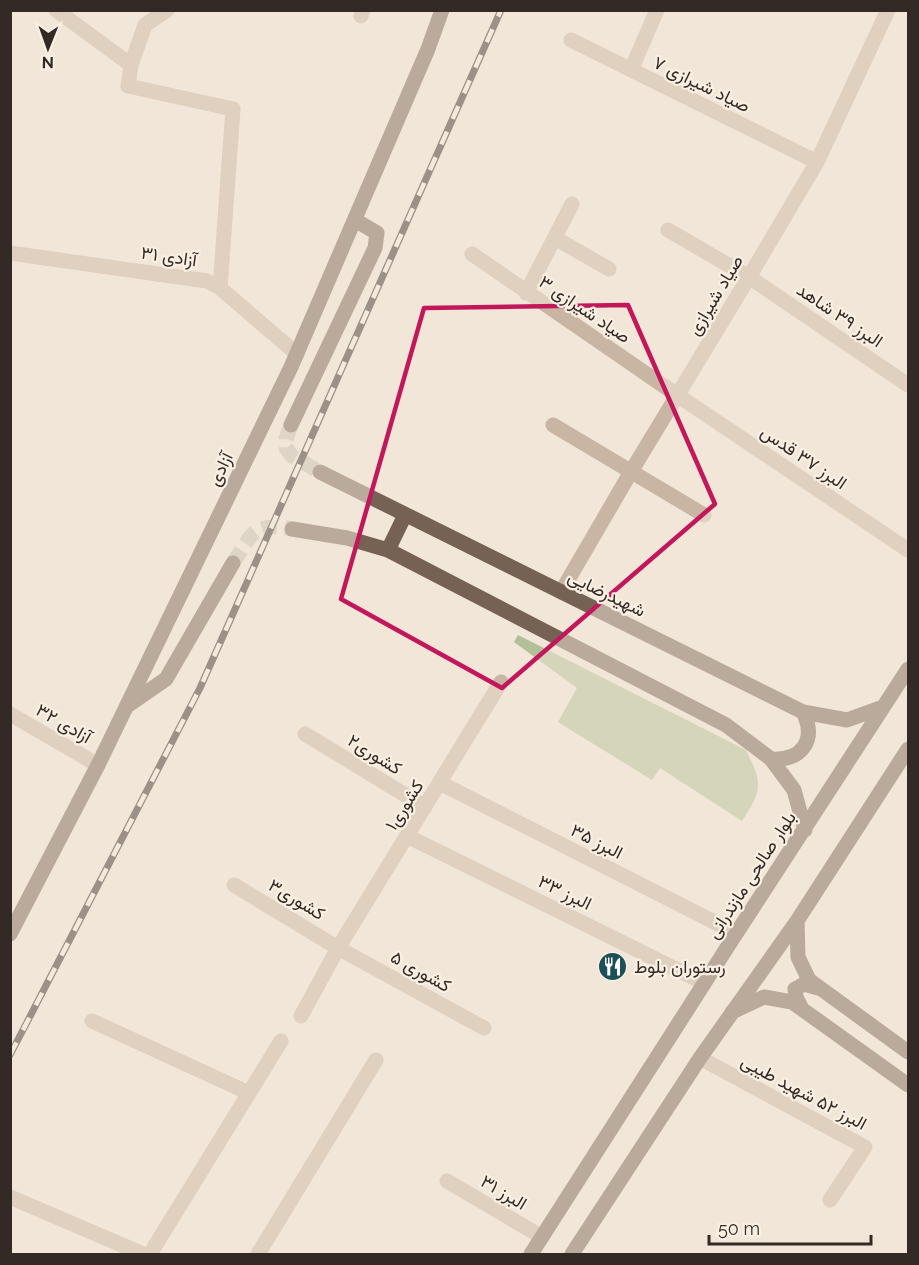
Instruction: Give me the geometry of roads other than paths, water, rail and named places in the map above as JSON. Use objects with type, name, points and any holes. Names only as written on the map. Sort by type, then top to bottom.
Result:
[{"type":"main road","name":"آزادی","points":[[10,934],[98,765],[297,354],[442,10]]},
{"type":"main road","points":[[291,425],[375,248],[377,233],[355,220]]},
{"type":"main road","name":"شهیدرضایی","points":[[320,472],[803,712],[847,720],[883,707]]},
{"type":"main road","points":[[388,550],[405,514]]},
{"type":"main road","points":[[292,529],[347,538],[388,550],[726,725],[771,759],[794,790],[805,830]]},
{"type":"main road","points":[[127,706],[166,679],[232,563]]},
{"type":"main road","name":"بلوار صالحی مازندرانی","points":[[531,1254],[736,933],[909,669]]},
{"type":"main road","points":[[771,759],[784,760],[795,756],[804,747],[809,736],[809,724],[803,712]]},
{"type":"main road","points":[[572,1254],[700,1058],[797,921],[909,749]]},
{"type":"main road","points":[[797,921],[798,957],[809,980],[909,1052]]},
{"type":"main road","points":[[802,1009],[795,989],[804,984],[821,989]]},
{"type":"main road","points":[[732,1012],[764,997],[792,1002],[909,1085]]},
{"type":"street","points":[[56,10],[131,65]]},
{"type":"street","points":[[167,10],[145,25],[131,65],[128,86],[233,109],[220,288]]},
{"type":"street","points":[[631,70],[657,10]]},
{"type":"street","name":"صیاد شیرازی","points":[[561,592],[817,162],[888,10]]},
{"type":"street","name":"صیاد شیرازی ۷","points":[[571,40],[817,162]]},
{"type":"street","points":[[526,292],[572,204]]},
{"type":"street","name":"البرز ۳۹ شاهد","points":[[668,230],[749,277],[909,385]]},
{"type":"street","points":[[555,238],[609,269]]},
{"type":"street","name":"آزادی ۳۱","points":[[10,253],[207,281],[220,288],[297,354]]},
{"type":"street","name":"صیاد شیرازی ۳","points":[[472,254],[677,395]]},
{"type":"street","name":"البرز ۳۷ قدس","points":[[677,395],[909,550]]},
{"type":"street","points":[[554,425],[704,515]]},
{"type":"street","name":"کشوری۱","points":[[301,1016],[339,948],[501,682]]},
{"type":"street","name":"آزادی ۳۲","points":[[10,714],[98,765]]},
{"type":"street","name":"کشوری۲","points":[[305,734],[425,807]]},
{"type":"street","name":"البرز ۳۵","points":[[440,783],[736,933]]},
{"type":"street","name":"البرز ۳۳","points":[[407,836],[704,983]]},
{"type":"street","name":"کشوری۳","points":[[234,885],[339,948]]},
{"type":"street","name":"کشوری ۵","points":[[339,948],[484,1028]]},
{"type":"street","points":[[92,1021],[249,1093]]},
{"type":"street","points":[[150,1254],[281,1041]]},
{"type":"street","name":"البرز ۵۲ شهید طیبی","points":[[700,1058],[865,1147],[830,1200]]},
{"type":"street","points":[[258,1254],[376,1060]]},
{"type":"street","name":"البرز ۳۱","points":[[447,1181],[542,1237]]},
{"type":"street","points":[[10,1197],[143,1254]]},
{"type":"tunnel","points":[[291,425],[286,439],[286,448],[292,456],[320,472]]},
{"type":"tunnel","points":[[233,563],[255,532],[269,527],[292,529]]},
{"type":"railway","points":[[10,1055],[200,688],[501,10]]},
{"type":"place","name":"رستوران بلوط","points":[[613,966]]}]
